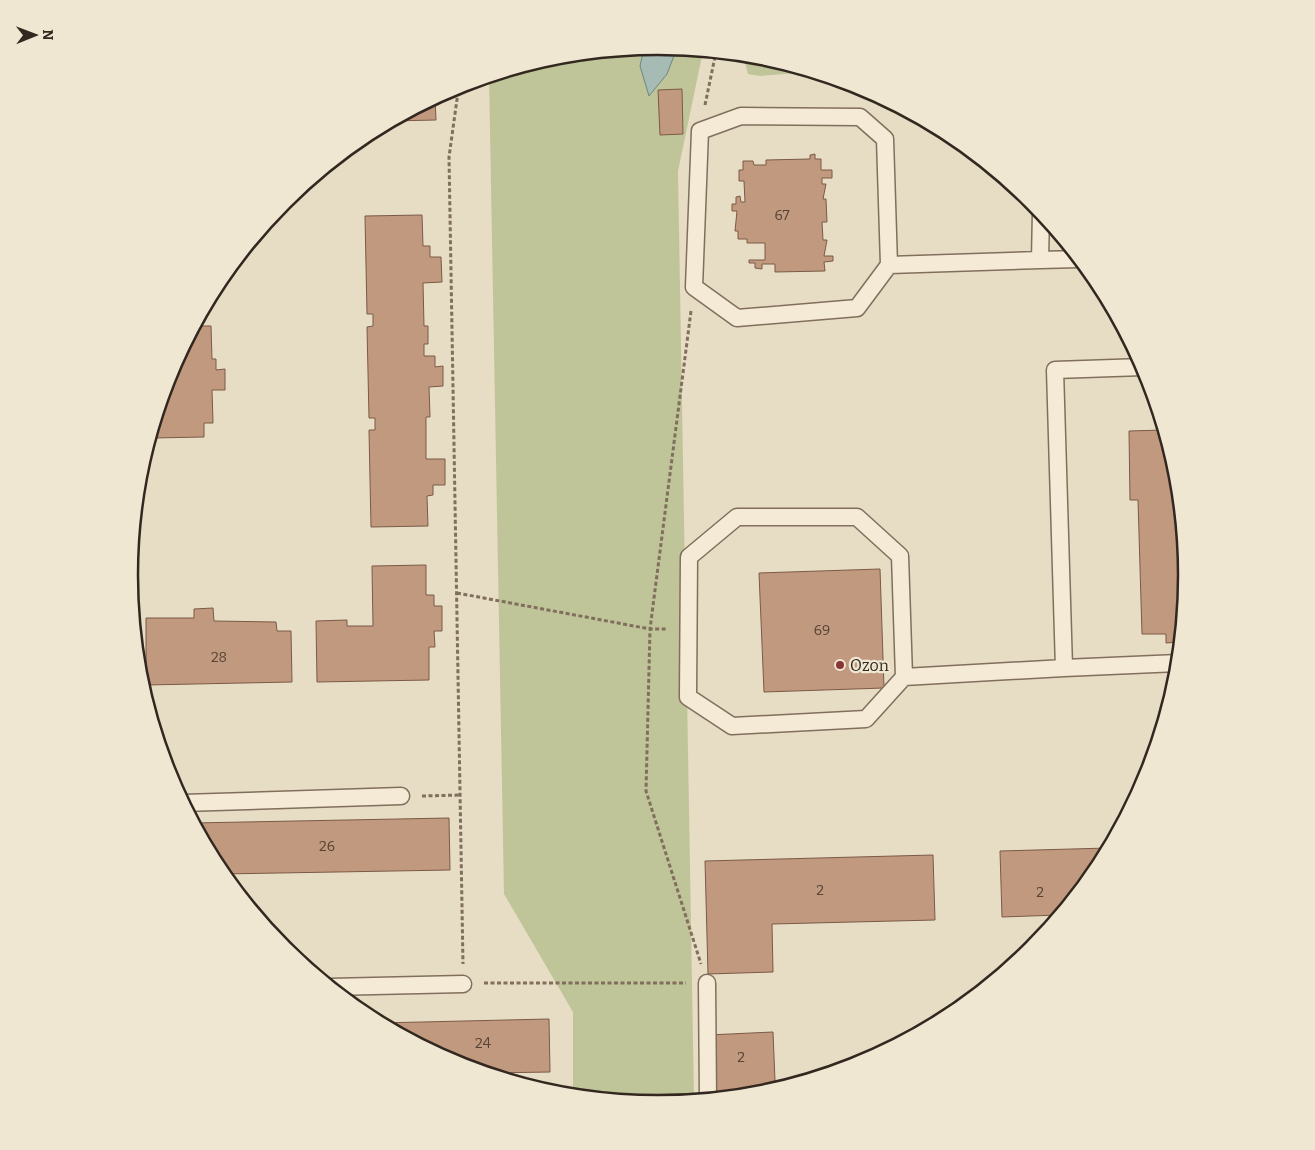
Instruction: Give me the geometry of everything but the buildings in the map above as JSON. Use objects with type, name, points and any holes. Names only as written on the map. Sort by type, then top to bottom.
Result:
[{"type":"lane","points":[[741,116],[860,117],[886,139],[889,265],[858,308],[737,318],[694,287],[700,131],[741,116]]},
{"type":"lane","points":[[1040,260],[1041,224]]},
{"type":"lane","points":[[889,265],[1071,259]]},
{"type":"lane","points":[[1064,668],[1055,370],[1134,367]]},
{"type":"lane","points":[[737,517],[857,517],[900,556],[904,677],[866,719],[732,726],[688,697],[689,557],[737,517]]},
{"type":"lane","points":[[904,677],[1170,663]]},
{"type":"lane","points":[[190,803],[401,796]]},
{"type":"lane","points":[[707,983],[708,1093]]},
{"type":"lane","points":[[340,987],[463,984]]},
{"type":"path","points":[[700,131],[715,58]]},
{"type":"path","points":[[458,95],[449,158],[463,984],[707,983]]},
{"type":"path","points":[[456,593],[650,629],[689,629]]},
{"type":"path","points":[[401,796],[460,795]]},
{"type":"green space","points":[[658,55],[702,57],[678,171],[694,1094],[623,1094],[573,1088],[573,1012],[504,894],[489,83],[556,65],[590,59]]},
{"type":"green space","points":[[745,63],[793,73],[760,76],[748,74]]},
{"type":"water","points":[[642,55],[674,55],[667,74],[649,96],[640,66]]},
{"type":"place","name":"Ozon","points":[[840,665]]}]
